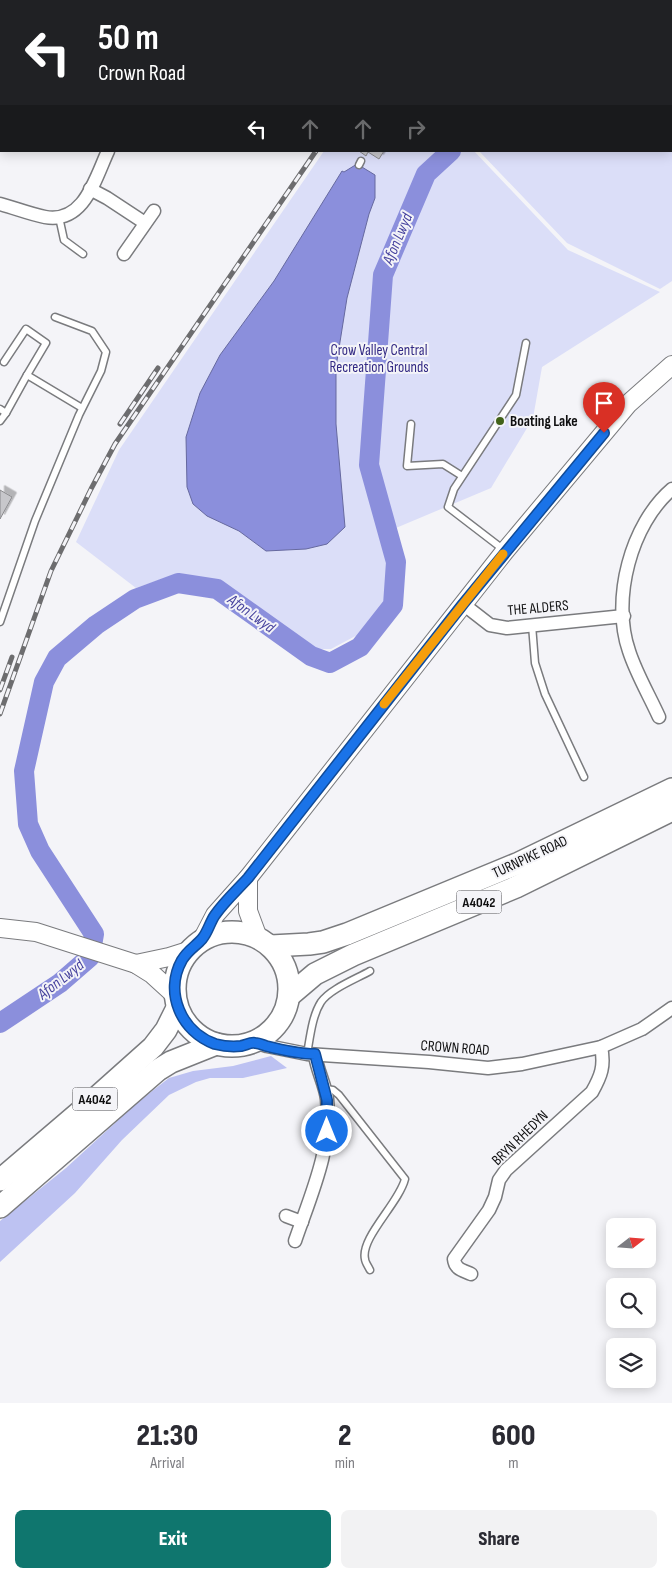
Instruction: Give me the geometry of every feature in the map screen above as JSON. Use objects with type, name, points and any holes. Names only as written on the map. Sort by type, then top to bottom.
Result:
[{"type":"highway","name":"TURNPIKE ROAD","points":[[264,942],[309,944],[323,942],[347,934],[519,863],[672,789]]},
{"type":"highway","name":"TURNPIKE ROAD","points":[[289,996],[315,974],[353,955],[516,887],[672,810]]},
{"type":"highway","points":[[236,931],[248,933],[264,942],[280,957],[286,969],[289,996],[285,1011],[278,1024],[267,1035],[241,1046],[216,1044],[203,1039],[192,1031],[183,1020],[176,1001],[174,983],[182,960],[195,945],[218,933],[236,931]]},
{"type":"highway","name":"A4042","points":[[0,1180],[153,1047],[166,1030],[176,1001]]},
{"type":"highway","name":"A4042","points":[[0,1207],[158,1070],[176,1060],[216,1044]]},
{"type":"street","points":[[0,204],[46,217],[59,217],[69,214],[77,210],[84,201],[108,152]]},
{"type":"street","points":[[90,190],[107,198],[145,223]]},
{"type":"street","points":[[124,254],[154,211]]},
{"type":"street","points":[[136,964],[169,957],[195,945],[215,915],[248,878],[505,551],[628,404],[672,365]]},
{"type":"street","points":[[658,717],[629,651],[625,634],[622,595],[627,568],[641,527],[663,497],[672,489]]},
{"type":"street","name":"THE ALDERS","points":[[463,604],[490,625],[507,628],[624,616]]},
{"type":"street","points":[[248,878],[248,911],[264,942]]},
{"type":"street","points":[[0,928],[36,932],[136,964],[152,974],[176,1001]]},
{"type":"street","name":"CROWN ROAD","points":[[254,1042],[311,1054],[488,1068],[522,1064],[601,1047],[642,1029],[672,1008]]},
{"type":"street","name":"BRYN RHEDYN","points":[[471,1274],[457,1268],[454,1259],[489,1210],[496,1196],[499,1180],[506,1170],[592,1092],[600,1077],[604,1060],[601,1047]]},
{"type":"street","points":[[295,1241],[323,1157],[327,1131],[327,1100],[311,1054]]},
{"type":"street","points":[[286,1216],[302,1222]]},
{"type":"lane","points":[[59,217],[64,240],[83,254]]},
{"type":"lane","points":[[0,622],[35,520],[82,408],[101,371],[106,352],[92,331],[55,317]]},
{"type":"lane","points":[[0,421],[3,411],[46,343],[26,329],[4,362]]},
{"type":"lane","points":[[505,551],[448,507],[454,488],[516,395],[526,343]]},
{"type":"lane","points":[[27,375],[82,408]]},
{"type":"lane","points":[[411,424],[406,466],[443,464],[462,476]]},
{"type":"lane","points":[[532,626],[535,663],[545,694],[584,777]]},
{"type":"lane","points":[[311,1054],[316,1011],[322,1000],[337,988],[370,971]]},
{"type":"lane","points":[[324,1089],[333,1090],[340,1095],[405,1179],[392,1206],[381,1219],[365,1246],[364,1258],[370,1270]]},
{"type":"green space","name":"Crow Valley Central Recreation Grounds","points":[[323,152],[475,152],[568,250],[660,292],[542,367],[533,418],[491,488],[384,533],[393,566],[390,602],[361,633],[331,649],[310,649],[229,588],[179,573],[136,588],[76,542],[119,450]]},
{"type":"green space","points":[[480,152],[672,152],[672,281],[660,289],[567,243]]},
{"type":"shaded area","points":[[271,1056],[287,1068],[243,1078],[210,1078],[196,1082],[169,1095],[122,1140],[75,1193],[0,1262],[0,1221],[66,1168],[138,1102],[169,1078],[193,1071],[233,1066]]},
{"type":"water","points":[[357,164],[375,175],[375,198],[347,298],[336,367],[336,424],[345,527],[327,544],[306,549],[266,551],[239,531],[207,516],[193,504],[187,487],[186,437],[200,393],[220,355],[274,281],[342,171],[344,172]]},
{"type":"building","points":[[368,152],[383,152],[379,159]]},
{"type":"building","points":[[0,490],[12,497],[0,519]]},
{"type":"waterway","name":"Afon Lwyd","points":[[0,1023],[60,983],[90,957],[94,934],[40,851],[28,824],[24,771],[44,682],[57,658],[96,625],[135,599],[178,583],[217,589],[311,656],[330,663],[360,647],[393,605],[396,562],[369,465],[383,275],[426,174],[450,152]]},
{"type":"railway","points":[[0,714],[51,571],[115,444],[315,152]]},
{"type":"railway","points":[[120,424],[158,368]]},
{"type":"railway","points":[[0,690],[12,657]]},
{"type":"slow traffic","points":[[384,704],[503,554]]},
{"type":"place","name":"Boating Lake","points":[[500,421]]},
{"type":"route","points":[[327,1131],[327,1100],[315,1054],[307,1054],[254,1042],[241,1046],[229,1046],[203,1039],[192,1031],[183,1020],[178,1008],[174,983],[177,971],[188,951],[202,940],[215,915],[248,878],[505,551],[604,433]]}]
